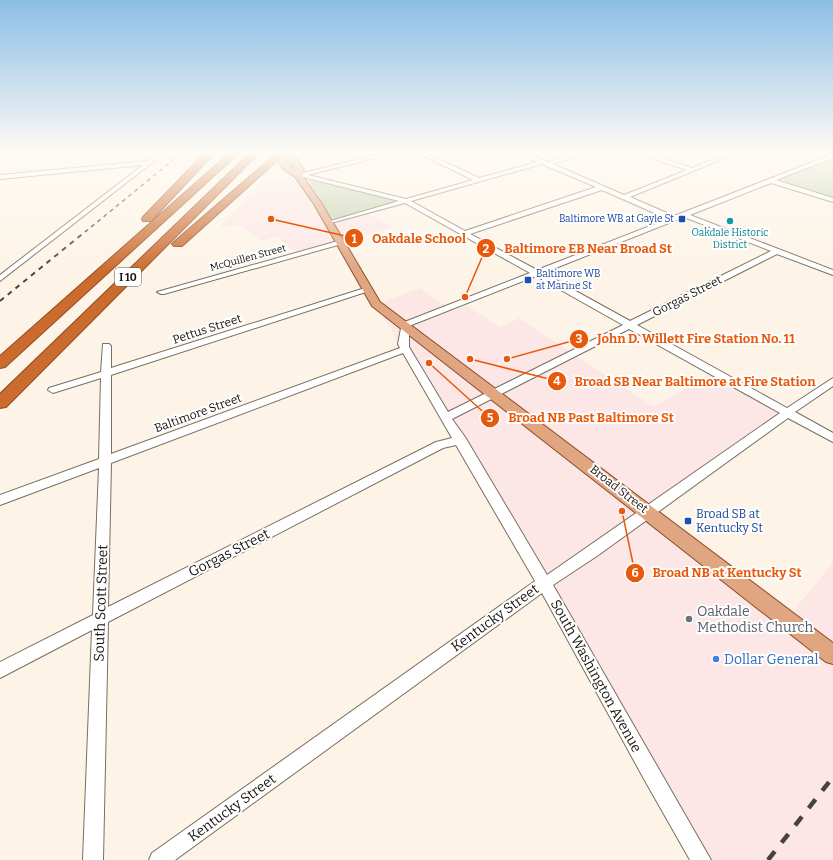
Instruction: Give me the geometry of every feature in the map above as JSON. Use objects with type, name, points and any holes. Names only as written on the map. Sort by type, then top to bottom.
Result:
[{"type":"highway","points":[[49,320],[64,296],[143,223],[174,191]]},
{"type":"highway","name":"I 10","points":[[0,364],[192,191]]},
{"type":"highway","name":"I 10","points":[[0,403],[216,191]]},
{"type":"highway","points":[[80,324],[131,286],[237,191]]},
{"type":"main road","name":"Broad Street","points":[[308,191],[329,223],[376,304],[833,655]]},
{"type":"street","points":[[0,279],[114,191]]},
{"type":"street","points":[[369,191],[406,200],[833,438]]},
{"type":"street","points":[[329,223],[438,191]]},
{"type":"street","points":[[465,234],[592,191]]},
{"type":"street","points":[[609,191],[674,219]]},
{"type":"street","points":[[625,197],[640,191]]},
{"type":"street","points":[[405,325],[744,191]]},
{"type":"street","points":[[806,191],[833,200]]},
{"type":"street","points":[[685,215],[833,273]]},
{"type":"street","name":"McQuillen Street","points":[[161,292],[340,243]]},
{"type":"street","name":"Gorgas Street","points":[[447,417],[777,251]]},
{"type":"street","name":"Pettus Street","points":[[53,390],[368,290]]},
{"type":"street","name":"South Washington Avenue","points":[[405,325],[403,344],[406,350],[461,440],[544,582],[650,773],[701,860]]},
{"type":"street","name":"South Scott Street","points":[[93,860],[105,461],[107,373],[106,346]]},
{"type":"street","name":"Baltimore Street","points":[[0,500],[406,350]]},
{"type":"street","name":"Kentucky Street","points":[[159,860],[544,582],[558,576],[649,513],[833,381]]},
{"type":"street","name":"Gorgas Street","points":[[0,670],[440,445],[461,440]]},
{"type":"shaded area","points":[[253,191],[308,191],[329,223],[366,212],[394,227],[298,254],[277,236],[262,241],[240,225],[219,228]]},
{"type":"shaded area","points":[[420,288],[453,311],[467,306],[500,327],[519,318],[654,407],[714,372],[787,413],[651,504],[793,611],[833,563],[833,860],[701,860],[376,304]]},
{"type":"green space","points":[[315,191],[360,191],[399,201],[333,219]]},
{"type":"green space","points":[[808,191],[833,191],[833,199]]},
{"type":"railway","points":[[85,232],[135,191]]},
{"type":"railway","points":[[0,301],[86,231]]},
{"type":"railway","points":[[768,860],[833,777]]},
{"type":"place","name":"Oakdale School","points":[[271,219]]},
{"type":"place","name":"Baltimore WB at Gayle St","points":[[682,219]]},
{"type":"place","name":"Oakdale Historic District","points":[[730,221]]},
{"type":"place","name":"Baltimore WB at Marine St","points":[[528,280]]},
{"type":"place","name":"Baltimore EB Near Broad St","points":[[465,297]]},
{"type":"place","name":"Broad SB Near Baltimore at Fire Station","points":[[470,359]]},
{"type":"place","name":"John D. Willett Fire Station No. 11","points":[[507,359]]},
{"type":"place","name":"Broad NB Past Baltimore St","points":[[429,363]]},
{"type":"place","name":"Broad NB at Kentucky St","points":[[622,511]]},
{"type":"place","name":"Broad SB at Kentucky St","points":[[688,521]]},
{"type":"place","name":"Oakdale Methodist Church","points":[[689,619]]},
{"type":"place","name":"Dollar General","points":[[716,659]]}]
